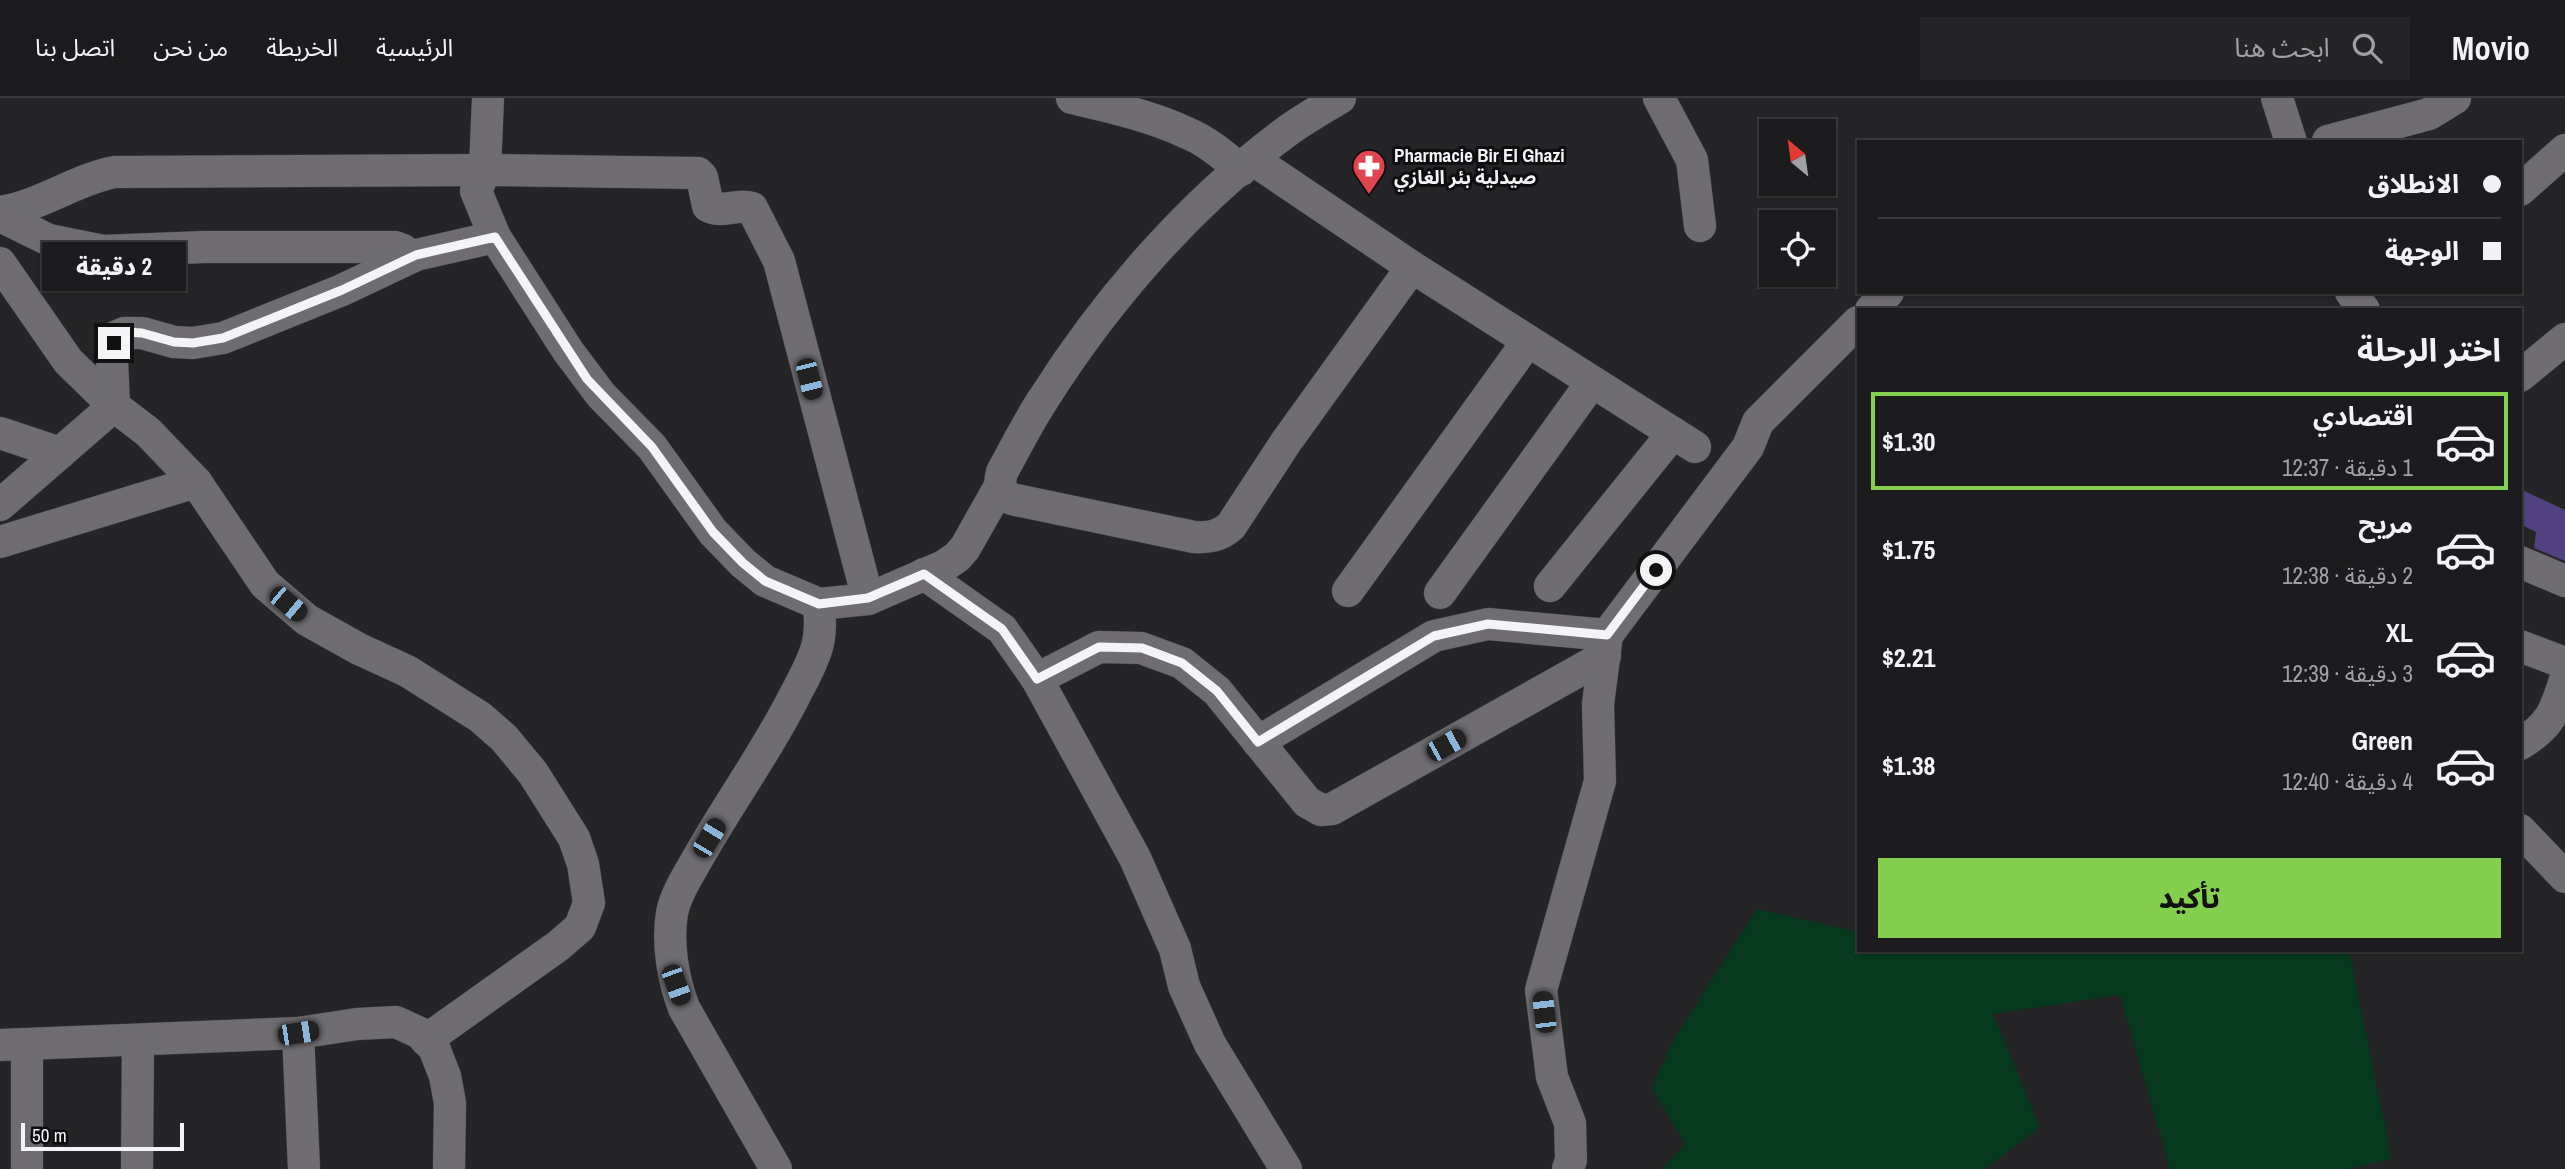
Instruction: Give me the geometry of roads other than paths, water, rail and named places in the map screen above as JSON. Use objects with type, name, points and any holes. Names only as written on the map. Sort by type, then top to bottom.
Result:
[{"type":"street","points":[[488,98],[485,170],[476,191],[495,237],[587,379],[652,447],[713,532],[743,563],[765,581],[819,604],[868,598],[957,557],[965,548],[1000,486],[1002,472],[1043,398],[1131,280],[1182,225],[1246,164],[1292,128],[1340,98]]},
{"type":"street","points":[[1072,98],[1118,109],[1187,132],[1246,164],[1684,440],[1550,586]]},
{"type":"street","points":[[1659,98],[1692,160],[1700,226]]},
{"type":"street","points":[[2277,98],[2290,140]]},
{"type":"street","points":[[2335,140],[2429,114],[2455,98]]},
{"type":"street","points":[[2522,188],[2565,150]]},
{"type":"street","points":[[7,218],[83,181],[115,172],[693,171],[702,177],[706,202],[711,209],[744,206],[752,208],[774,250],[868,598]]},
{"type":"street","points":[[7,218],[49,240],[103,251],[204,247],[395,247],[403,250],[406,259]]},
{"type":"street","points":[[7,218],[0,262],[68,361],[114,406],[148,432],[196,482],[265,584],[298,612],[332,635],[407,671],[448,695],[504,738],[533,773],[574,838],[580,852],[589,903],[580,926],[558,946],[426,1040]]},
{"type":"street","points":[[114,406],[112,360],[115,337],[119,334],[142,333],[174,342],[193,343],[223,338],[342,290],[406,259],[495,237]]},
{"type":"street","points":[[1000,486],[1009,499],[1194,537],[1213,537],[1225,532],[1412,267]]},
{"type":"street","points":[[1873,308],[1886,294]]},
{"type":"street","points":[[1037,679],[1099,647],[1142,648],[1182,663],[1217,691],[1307,802],[1321,810],[1332,809],[1606,646],[1748,447],[1758,422],[1857,323]]},
{"type":"street","points":[[2522,374],[2565,339]]},
{"type":"street","points":[[1348,590],[1528,341]]},
{"type":"street","points":[[1440,593],[1592,382]]},
{"type":"street","points":[[0,505],[114,406]]},
{"type":"street","points":[[0,433],[60,453]]},
{"type":"street","points":[[0,542],[196,482]]},
{"type":"street","points":[[2522,563],[2565,581]]},
{"type":"street","points":[[924,574],[1002,629],[1037,679],[1135,858],[1175,949],[1184,986],[1210,1044],[1286,1169]]},
{"type":"street","points":[[776,1169],[684,1008],[676,985],[673,964],[672,913],[680,891],[704,848],[781,724],[808,671],[818,646],[821,625],[819,604]]},
{"type":"street","points":[[1258,742],[1434,636],[1488,624],[1606,646]]},
{"type":"street","points":[[1568,1169],[1572,1160],[1570,1123],[1552,1077],[1541,990],[1600,781],[1598,704],[1606,646]]},
{"type":"street","points":[[2522,647],[2565,663]]},
{"type":"street","points":[[2522,742],[2551,719],[2565,680]]},
{"type":"street","points":[[2522,832],[2565,877]]},
{"type":"street","points":[[27,1169],[13,1045],[298,1033],[357,1024],[396,1023],[420,1033],[434,1048],[445,1076],[450,1102],[449,1169]]},
{"type":"street","points":[[298,1033],[304,1169]]},
{"type":"street","points":[[137,1169],[138,1040]]},
{"type":"place","name":"Pharmacie Bir El Ghazi صيدلية بئر الغازي","points":[[1369,196]]}]
